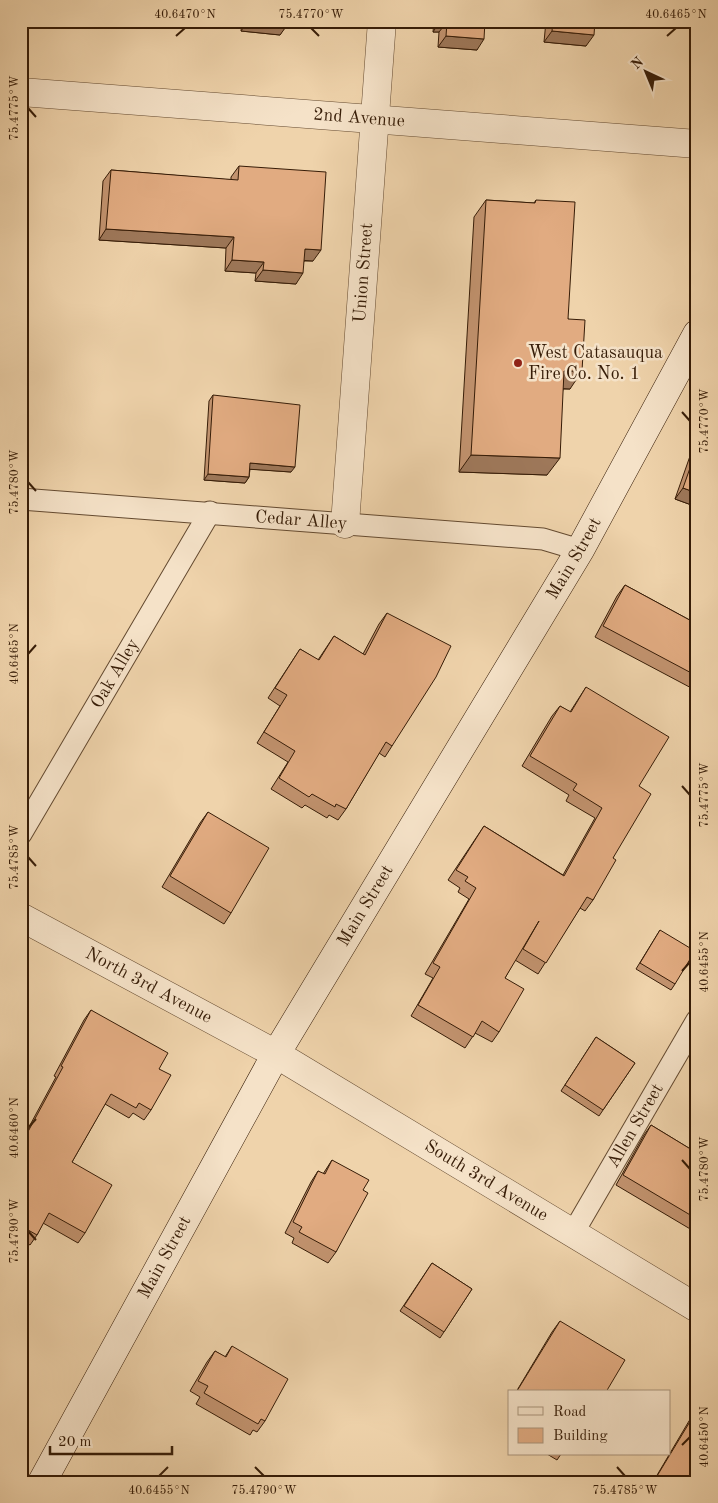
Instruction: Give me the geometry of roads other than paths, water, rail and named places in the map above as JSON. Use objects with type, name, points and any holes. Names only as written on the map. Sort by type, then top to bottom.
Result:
[{"type":"street","name":"Union Street","points":[[344,524],[382,21]]},
{"type":"street","name":"2nd Avenue","points":[[21,92],[697,144]]},
{"type":"street","name":"Main Street","points":[[42,1482],[276,1054],[580,550],[697,334]]},
{"type":"street","name":"North 3rd Avenue","points":[[21,917],[276,1054]]},
{"type":"street","name":"South 3rd Avenue","points":[[276,1054],[697,1308]]},
{"type":"lane","name":"Cedar Alley","points":[[21,498],[543,539],[580,550]]},
{"type":"lane","name":"Oak Alley","points":[[21,834],[210,512]]},
{"type":"lane","name":"Allen Street","points":[[573,1232],[697,1020]]},
{"type":"place","name":"West Catasauqua Fire Co. No. 1","points":[[518,363]]}]
